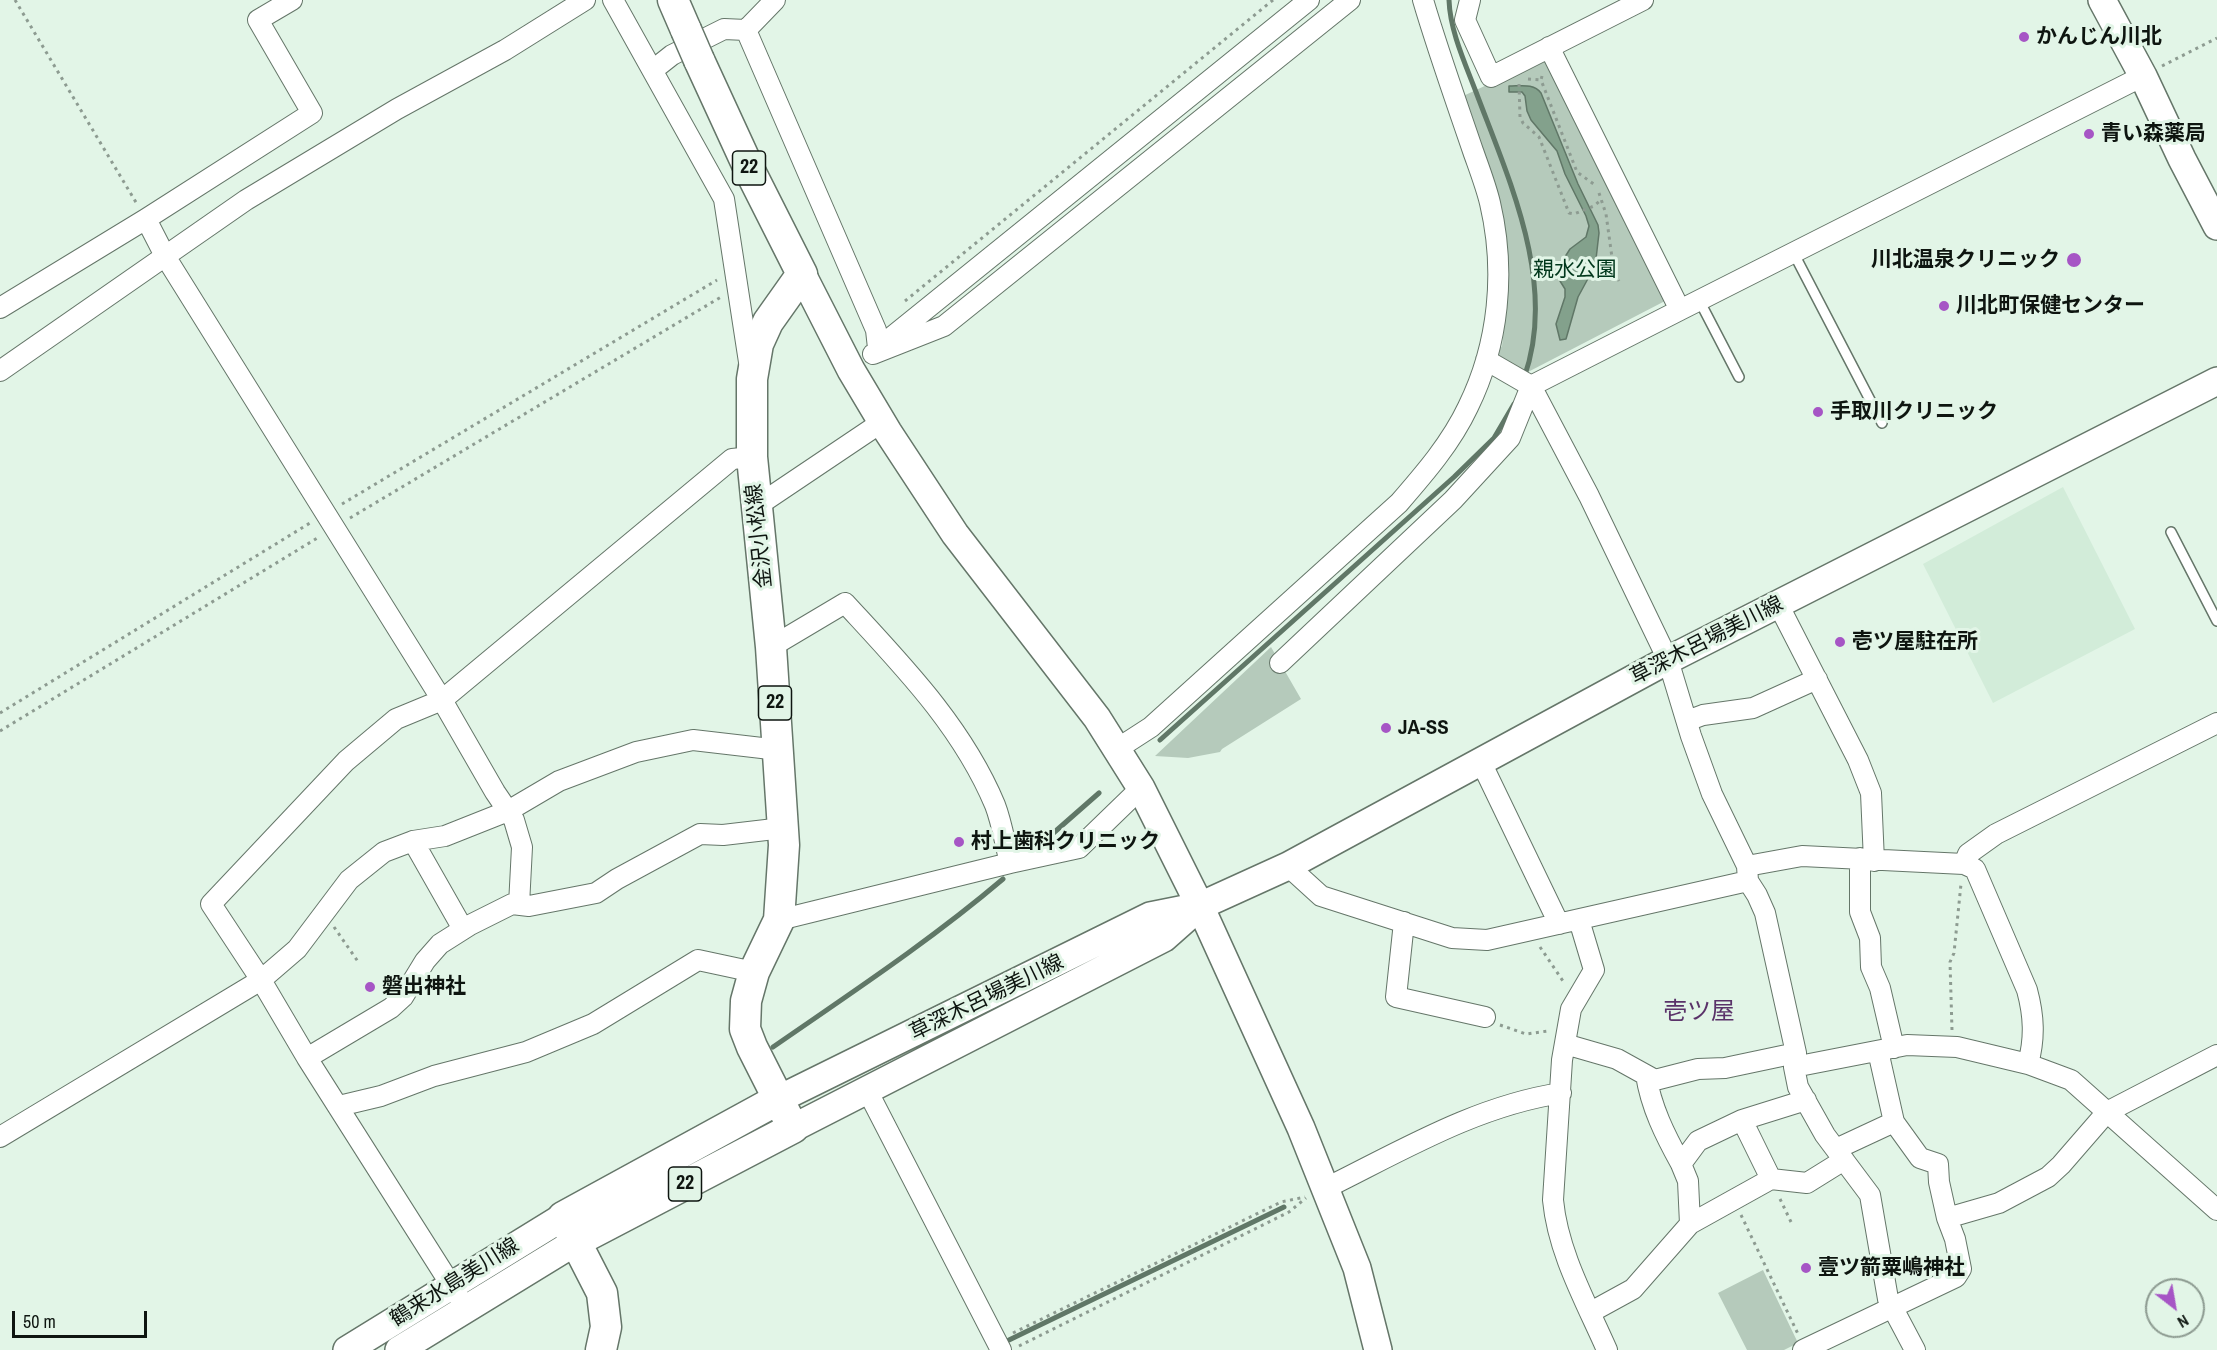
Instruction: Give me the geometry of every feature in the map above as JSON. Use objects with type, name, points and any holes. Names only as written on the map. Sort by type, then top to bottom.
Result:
[{"type":"main road","points":[[2102,0],[2143,76],[2217,226]]},
{"type":"main road","name":"22","points":[[677,9],[751,173],[802,274]]},
{"type":"main road","points":[[802,274],[851,370],[955,534],[1097,718],[1141,788],[1200,906],[1326,1188],[1357,1268],[1378,1350]]},
{"type":"main road","name":"金沢小松線","points":[[793,1128],[777,1100],[745,1029],[746,1001],[754,972],[779,920],[784,845],[771,647],[752,457],[752,379],[758,344],[768,322],[802,274]]},
{"type":"main road","name":"草深木呂場美川線","points":[[777,1100],[1150,916],[1200,906],[1288,866],[1668,660],[2217,381]]},
{"type":"main road","name":"草深木呂場美川線","points":[[793,1128],[1164,938],[1200,906]]},
{"type":"main road","name":"22","points":[[570,1229],[777,1100]]},
{"type":"main road","name":"22","points":[[570,1229],[793,1128]]},
{"type":"main road","points":[[570,1229],[602,1293],[606,1327],[601,1350]]},
{"type":"main road","name":"鶴来水島美川線","points":[[347,1350],[452,1285],[570,1229]]},
{"type":"main road","name":"鶴来水島美川線","points":[[399,1350],[466,1309],[570,1229]]},
{"type":"street","points":[[0,308],[146,219],[312,113],[258,21],[292,0]]},
{"type":"street","points":[[0,371],[246,200],[320,154],[505,50],[585,0]]},
{"type":"street","points":[[613,0],[724,199],[752,379]]},
{"type":"street","points":[[653,70],[672,55],[724,29],[746,30],[775,0]]},
{"type":"street","points":[[851,370],[1309,0]]},
{"type":"street","points":[[875,351],[944,326],[1350,0]]},
{"type":"street","points":[[1117,749],[1151,727],[1399,503],[1446,445],[1468,407],[1494,335],[1498,295],[1497,256],[1490,204],[1423,0]]},
{"type":"street","points":[[1470,0],[1465,20],[1491,77],[1643,0]]},
{"type":"street","points":[[746,30],[876,330],[875,351]]},
{"type":"street","points":[[1549,47],[1680,310]]},
{"type":"street","points":[[1280,663],[1453,500],[1510,438],[1531,386],[1793,251],[2143,76]]},
{"type":"street","points":[[146,219],[165,256],[442,700],[514,820],[522,848],[519,905]]},
{"type":"street","points":[[1486,360],[1531,386],[1589,496],[1668,660],[1712,794],[1765,913],[1795,1060],[1798,1087],[1840,1155],[1869,1195],[1888,1299],[1915,1350]]},
{"type":"street","points":[[757,506],[882,422]]},
{"type":"street","points":[[466,1309],[339,1106],[306,1058],[261,980],[211,904],[346,761],[396,719],[442,700],[732,459],[752,457]]},
{"type":"street","points":[[771,647],[845,603],[920,686],[963,742],[996,806],[1010,863]]},
{"type":"street","points":[[1778,604],[1858,760],[1871,793],[1867,859],[1860,912],[1870,938],[1871,966],[1880,988],[1894,1122],[1920,1158],[1938,1164],[1939,1182],[1961,1269],[1956,1277],[1804,1349]]},
{"type":"street","points":[[1687,722],[1703,715],[1753,708],[1817,679]]},
{"type":"street","points":[[1964,864],[1968,854],[1996,834],[2217,723]]},
{"type":"street","points":[[0,1137],[261,980],[297,949],[349,880],[384,852],[413,841],[445,836],[508,811],[559,780],[636,752],[693,740],[779,750]]},
{"type":"street","points":[[1481,762],[1559,924]]},
{"type":"street","points":[[779,920],[1079,848],[1141,788]]},
{"type":"street","points":[[306,1058],[391,1008],[403,997],[425,961],[440,944],[463,929],[512,904],[529,906],[596,893],[617,879],[700,834],[723,835],[783,828]]},
{"type":"street","points":[[413,841],[463,929]]},
{"type":"street","points":[[1288,866],[1321,896],[1452,938],[1487,940],[1579,920],[1802,856],[1964,864],[1975,869],[1981,880],[2027,990],[2034,1033],[2028,1064]]},
{"type":"street","points":[[1579,920],[1594,970],[1571,1009],[1562,1060],[1553,1200],[1555,1221],[1570,1266],[1607,1350]]},
{"type":"street","points":[[1404,922],[1396,997],[1485,1017]]},
{"type":"street","points":[[339,1106],[381,1096],[434,1076],[526,1052],[593,1024],[698,960],[754,972]]},
{"type":"street","points":[[1567,1037],[1617,1059],[1655,1080],[1698,1069],[1886,1050],[1907,1045],[1952,1046],[2028,1064],[2071,1080],[2217,1210]]},
{"type":"street","points":[[1947,1218],[1999,1203],[2048,1177],[2107,1112],[2217,1055]]},
{"type":"street","points":[[1646,1075],[1650,1097],[1664,1134],[1688,1181],[1690,1224]]},
{"type":"street","points":[[867,1090],[1003,1347]]},
{"type":"street","points":[[1326,1188],[1445,1127],[1477,1114],[1535,1097],[1561,1093]]},
{"type":"street","points":[[1681,1164],[1698,1141],[1742,1120],[1806,1100]]},
{"type":"street","points":[[1742,1120],[1771,1179]]},
{"type":"street","points":[[1591,1312],[1633,1288],[1690,1224],[1771,1179],[1807,1184],[1840,1155],[1894,1122]]},
{"type":"lane","points":[[1793,251],[1882,423]]},
{"type":"lane","points":[[1699,300],[1738,377]]},
{"type":"lane","points":[[2171,532],[2217,621]]},
{"type":"path","points":[[15,0],[146,219]]},
{"type":"path","points":[[2143,76],[2217,38]]},
{"type":"path","points":[[1549,47],[1541,80],[1577,172],[1594,183],[1601,200],[1606,213],[1614,272],[1619,281]]},
{"type":"path","points":[[1519,76],[1520,117],[1523,123],[1539,137],[1569,213],[1574,214],[1594,206],[1601,200]]},
{"type":"path","points":[[0,714],[330,521],[736,278]]},
{"type":"path","points":[[0,730],[330,521],[736,278]]},
{"type":"path","points":[[1952,1046],[1950,962],[1954,953],[1964,864]]},
{"type":"path","points":[[325,913],[359,963]]},
{"type":"path","points":[[1529,931],[1577,1000]]},
{"type":"path","points":[[1485,1017],[1503,1027],[1526,1034],[1567,1037]]},
{"type":"path","points":[[1771,1179],[1792,1224]]},
{"type":"path","points":[[1307,1197],[1289,1212],[1003,1347],[1281,1202],[1307,1197]]},
{"type":"path","points":[[1733,1200],[1804,1349]]},
{"type":"shaded area","points":[[1509,86],[1531,86],[1541,93],[1578,184],[1598,225],[1596,259],[1578,297],[1566,339],[1560,340],[1556,324],[1565,297],[1565,289],[1560,281],[1563,260],[1570,249],[1586,237],[1589,226],[1557,151],[1531,120],[1525,96],[1522,92],[1509,92]]},
{"type":"shaded area","points":[[2063,487],[2135,629],[1993,703],[1923,564]]},
{"type":"green space","name":"親水公園","points":[[1545,58],[1665,301],[1526,373],[1496,355],[1502,346],[1508,292],[1502,208],[1461,97]]},
{"type":"green space","points":[[1271,647],[1301,699],[1220,752],[1188,758],[1155,756]]},
{"type":"green space","points":[[1763,1270],[1798,1343],[1784,1350],[1747,1350],[1718,1293]]},
{"type":"waterway","points":[[1449,0],[1452,23],[1459,47],[1515,196],[1525,233],[1532,269],[1535,306],[1533,342],[1524,378]]},
{"type":"waterway","points":[[1160,740],[1454,477],[1494,438],[1514,404]]},
{"type":"waterway","points":[[1050,836],[1099,793]]},
{"type":"waterway","points":[[773,1047],[919,945],[1003,879]]},
{"type":"waterway","points":[[1009,1340],[1284,1207]]},
{"type":"place","name":"かんじん川北","points":[[2024,37]]},
{"type":"place","name":"青い森薬局","points":[[2089,134]]},
{"type":"place","name":"川北温泉クリニック","points":[[2074,260]]},
{"type":"place","name":"川北町保健センター","points":[[1944,306]]},
{"type":"place","name":"手取川クリニック","points":[[1818,412]]},
{"type":"place","name":"壱ツ屋駐在所","points":[[1840,642]]},
{"type":"place","name":"JA-SS","points":[[1386,728]]},
{"type":"place","name":"村上歯科クリニック","points":[[959,842]]},
{"type":"place","name":"磐出神社","points":[[370,987]]},
{"type":"place","name":"壹ツ箭粟嶋神社","points":[[1806,1268]]},
{"type":"district","name":"壱ツ屋","points":[[1699,1013]]}]
